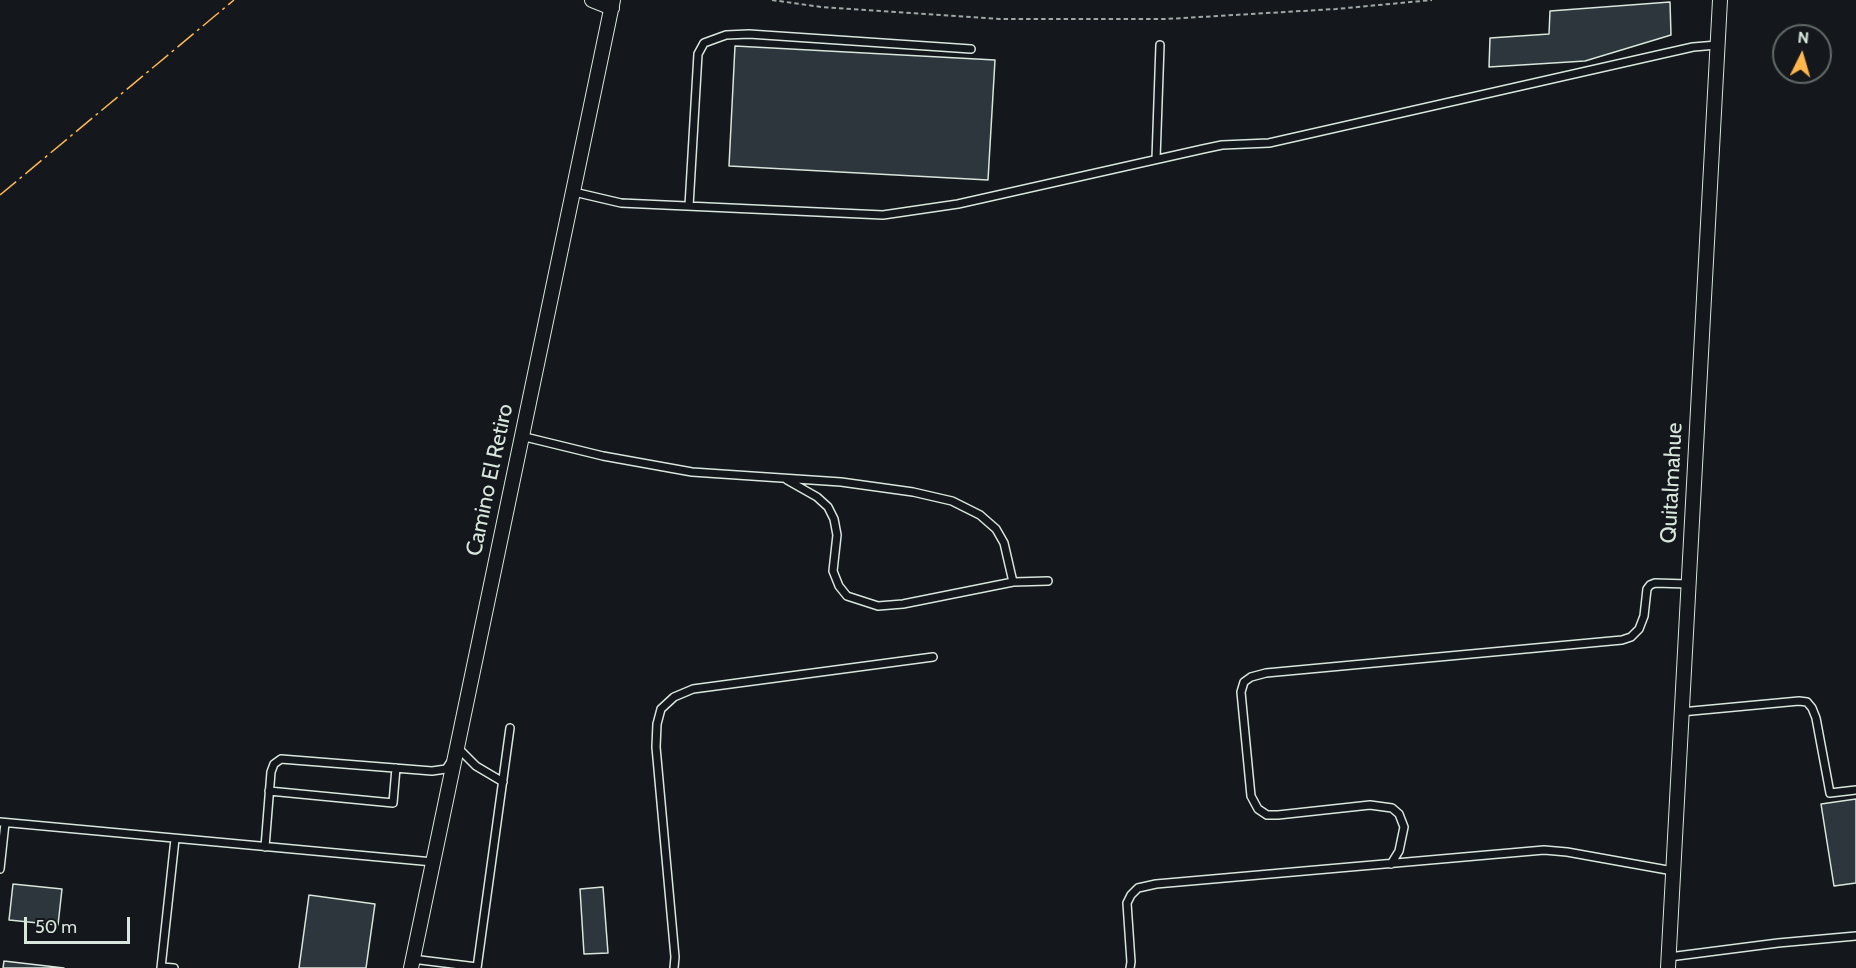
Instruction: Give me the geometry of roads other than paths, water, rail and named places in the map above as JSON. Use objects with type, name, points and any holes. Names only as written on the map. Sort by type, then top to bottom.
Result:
[{"type":"street","points":[[592,0],[613,4]]},
{"type":"street","name":"Quitalmahue","points":[[1669,962],[1720,0]]},
{"type":"street","name":"Camino El Retiro","points":[[411,963],[520,435],[613,4]]},
{"type":"lane","points":[[689,206],[698,54],[704,43],[726,35],[749,34],[970,49]]},
{"type":"lane","points":[[1156,159],[1160,45]]},
{"type":"lane","points":[[574,192],[621,203],[883,215],[958,204],[1222,145],[1269,143],[1693,47],[1717,45]]},
{"type":"lane","points":[[520,435],[603,456],[692,472],[841,482],[914,492],[952,501],[980,515],[996,529],[1004,543],[1012,582]]},
{"type":"lane","points":[[784,479],[817,497],[828,507],[834,519],[837,535],[833,571],[839,586],[848,596],[878,606],[903,604],[1012,582],[1048,581]]},
{"type":"lane","points":[[1391,864],[1399,851],[1404,827],[1399,814],[1392,808],[1370,805],[1278,815],[1267,814],[1258,809],[1251,796],[1241,692],[1244,682],[1251,677],[1266,673],[1622,640],[1631,637],[1639,628],[1644,616],[1647,588],[1650,585],[1655,583],[1688,584]]},
{"type":"lane","points":[[674,968],[675,957],[656,747],[657,724],[661,709],[674,697],[693,689],[933,657]]},
{"type":"lane","points":[[1681,712],[1807,702],[1816,718],[1830,793],[1856,790]]},
{"type":"lane","points":[[411,963],[477,967],[510,728]]},
{"type":"lane","points":[[265,847],[269,791],[274,764],[281,759],[432,771],[446,769],[456,752],[502,782]]},
{"type":"lane","points":[[269,791],[393,803],[396,768]]},
{"type":"lane","points":[[0,870],[3,822],[433,862]]},
{"type":"lane","points":[[174,968],[161,967],[175,839]]},
{"type":"lane","points":[[1130,968],[1127,903],[1138,888],[1156,884],[1544,850],[1673,871]]},
{"type":"lane","points":[[1669,962],[1778,943],[1856,936]]}]
